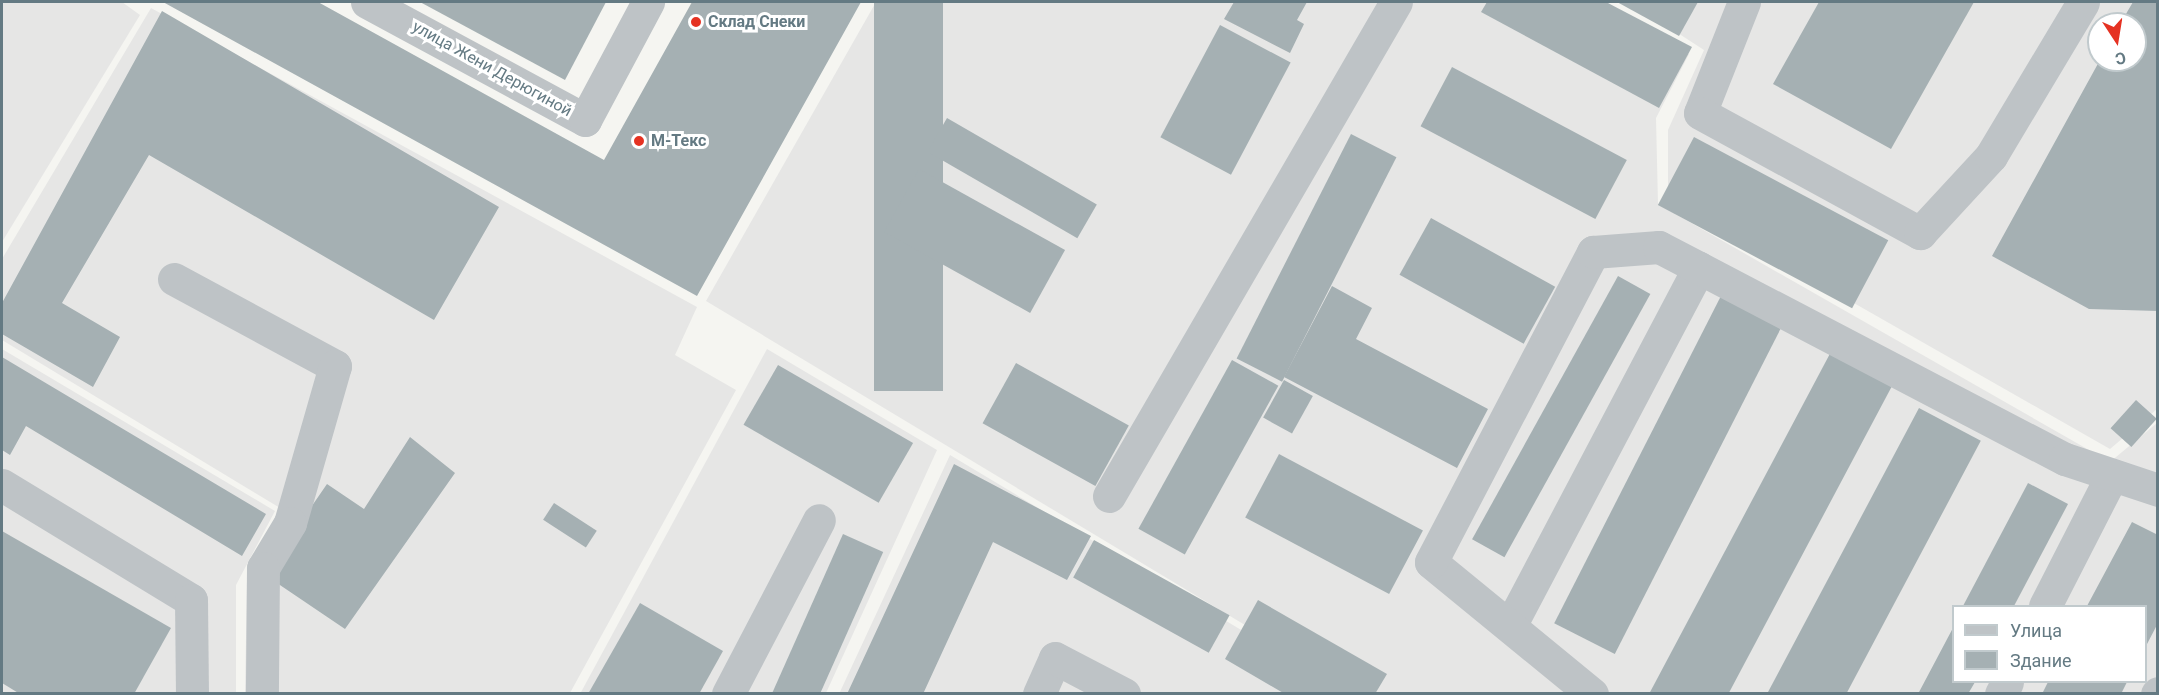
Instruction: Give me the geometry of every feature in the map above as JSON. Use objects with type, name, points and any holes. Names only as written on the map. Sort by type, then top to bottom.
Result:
[{"type":"street","name":"улица Жени Дерюгиной","points":[[367,2],[585,120],[648,2]]},
{"type":"street","points":[[1744,2],[1700,113],[1920,233],[1991,156],[2083,2]]},
{"type":"street","points":[[1109,496],[1387,4]]},
{"type":"street","points":[[1592,693],[1431,562],[1593,252],[1659,247],[2065,459],[2157,490]]},
{"type":"street","points":[[1510,626],[1700,268]]},
{"type":"street","points":[[174,279],[335,366],[290,522],[263,568],[262,693]]},
{"type":"street","points":[[2046,605],[2112,475]]},
{"type":"street","points":[[2,485],[191,600],[192,693]]},
{"type":"street","points":[[728,693],[819,519]]},
{"type":"street","points":[[1039,693],[1055,658],[1124,693]]},
{"type":"shaded area","points":[[2,2],[122,2],[140,15],[2,242]]},
{"type":"shaded area","points":[[876,2],[1606,2],[1689,54],[1656,118],[1658,204],[2110,462],[2157,423],[2157,693],[1358,693],[706,301]]},
{"type":"shaded area","points":[[1630,2],[2157,2],[2157,409],[2110,449],[1668,197],[1668,130],[1704,50]]},
{"type":"shaded area","points":[[151,8],[697,307],[675,355],[736,390],[570,693],[245,693],[247,581],[285,511],[2,340],[2,259]]},
{"type":"shaded area","points":[[2,349],[275,511],[236,585],[236,693],[2,693]]},
{"type":"shaded area","points":[[767,349],[937,450],[826,693],[580,694]]},
{"type":"shaded area","points":[[950,455],[1346,693],[839,694]]},
{"type":"building","points":[[163,2],[318,2],[604,160],[692,2],[861,2],[697,296]]},
{"type":"building","points":[[420,2],[606,2],[565,80]]},
{"type":"building","points":[[874,2],[943,2],[943,391],[874,391]]},
{"type":"building","points":[[1234,2],[1307,2],[1297,20],[1304,24],[1290,53],[1224,19]]},
{"type":"building","points":[[1487,2],[1606,2],[1692,47],[1659,108],[1481,12]]},
{"type":"building","points":[[1617,2],[1698,2],[1679,36]]},
{"type":"building","points":[[1819,2],[1974,2],[1891,149],[1773,84]]},
{"type":"building","points":[[2133,2],[2158,2],[2158,311],[2089,309],[1992,256],[2093,72],[2147,72],[2147,12],[2127,12]]},
{"type":"building","points":[[162,11],[499,207],[434,320],[149,155],[62,303],[120,337],[93,387],[2,334],[2,303]]},
{"type":"building","points":[[1220,25],[1291,63],[1231,175],[1160,137]]},
{"type":"building","points":[[1452,67],[1627,160],[1595,219],[1421,126]]},
{"type":"building","points":[[947,118],[1097,204],[1077,238],[928,152]]},
{"type":"building","points":[[1351,134],[1396,157],[1282,382],[1237,359]]},
{"type":"building","points":[[1694,137],[1888,240],[1852,308],[1658,205]]},
{"type":"building","points":[[919,169],[1065,250],[1030,313],[884,232]]},
{"type":"building","points":[[1431,218],[1555,287],[1524,344],[1399,275]]},
{"type":"building","points":[[1618,276],[1650,294],[1504,557],[1472,539]]},
{"type":"building","points":[[1332,286],[1372,308],[1356,339],[1488,409],[1457,468],[1284,377]]},
{"type":"building","points":[[1724,290],[1785,321],[1615,654],[1554,623]]},
{"type":"building","points":[[1833,348],[1895,381],[1728,694],[1649,693]]},
{"type":"building","points":[[2,357],[266,514],[242,556],[26,426],[10,455],[2,450]]},
{"type":"building","points":[[1232,360],[1278,386],[1185,554],[1138,529]]},
{"type":"building","points":[[1016,363],[1129,426],[1095,486],[983,423]]},
{"type":"building","points":[[778,365],[913,443],[879,503],[744,425]]},
{"type":"building","points":[[1284,380],[1313,396],[1292,434],[1263,418]]},
{"type":"building","points":[[2136,400],[2157,419],[2131,447],[2111,428]]},
{"type":"building","points":[[1919,408],[1981,441],[1846,694],[1767,693]]},
{"type":"building","points":[[410,437],[455,473],[345,629],[274,581],[274,561],[327,484],[364,509]]},
{"type":"building","points":[[1279,454],[1423,531],[1389,594],[1245,518]]},
{"type":"building","points":[[954,464],[1091,536],[1067,580],[993,542],[923,694],[847,694]]},
{"type":"building","points":[[2028,483],[2068,504],[2015,605],[1964,605]]},
{"type":"building","points":[[554,503],[597,531],[586,548],[543,520]]},
{"type":"building","points":[[2132,522],[2158,535],[2158,623],[2147,644],[2147,605],[2088,605]]},
{"type":"building","points":[[2,531],[171,628],[134,694],[20,694],[2,683]]},
{"type":"building","points":[[843,534],[883,552],[820,694],[772,694]]},
{"type":"building","points":[[1094,540],[1230,615],[1209,653],[1073,578]]},
{"type":"building","points":[[1258,600],[1387,674],[1375,694],[1285,694],[1225,659]]},
{"type":"building","points":[[640,603],[723,651],[699,694],[588,694]]},
{"type":"building","points":[[1952,630],[1952,683],[1974,683],[1968,694],[1918,694]]},
{"type":"building","points":[[2048,683],[2126,683],[2121,694],[2042,694]]},
{"type":"place","name":"Склад Снеки","points":[[696,22]]},
{"type":"place","name":"М-Текс","points":[[639,141]]}]
